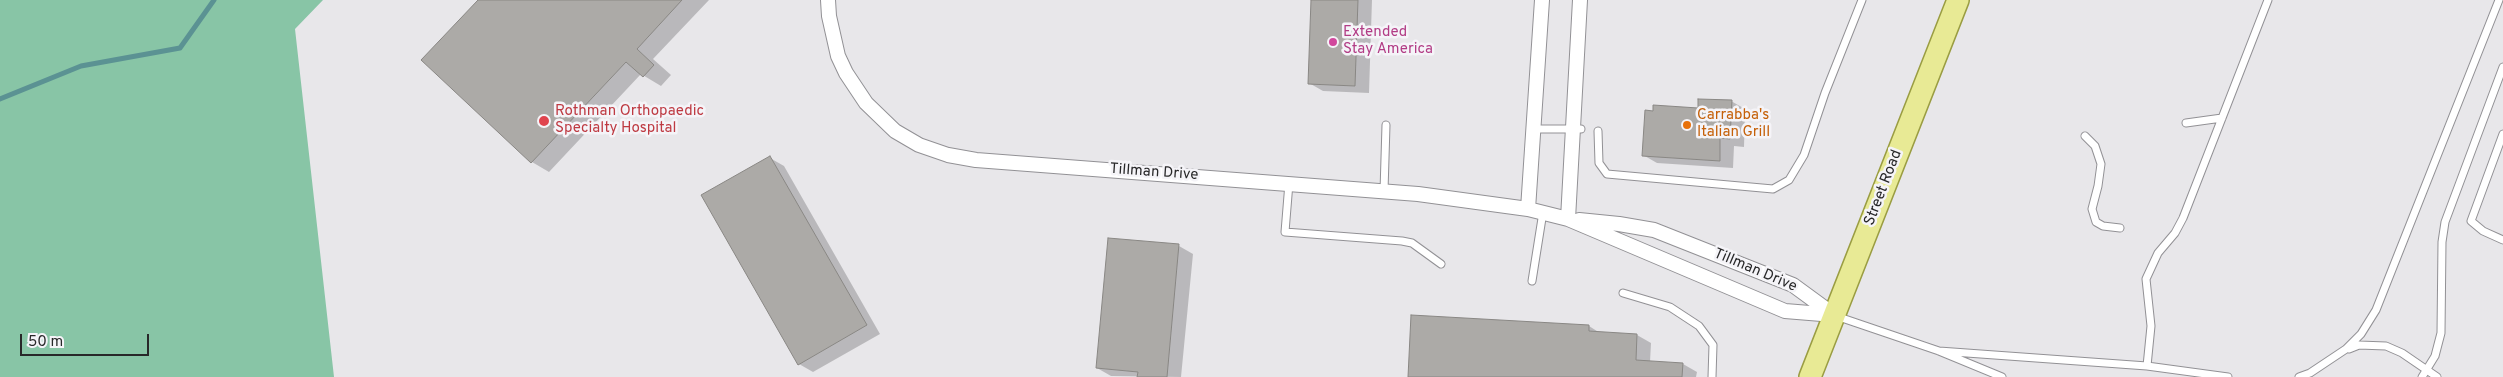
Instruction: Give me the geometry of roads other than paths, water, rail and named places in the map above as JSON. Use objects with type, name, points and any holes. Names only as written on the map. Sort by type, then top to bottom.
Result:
[{"type":"main road","name":"Street Road","points":[[1810,377],[1958,0]]},
{"type":"street","name":"Tillman Drive","points":[[828,0],[832,32],[838,56],[846,73],[866,103],[883,122],[919,145],[976,160],[1384,191],[1470,200],[1528,209],[1568,219],[1785,311],[1834,315]]},
{"type":"street","points":[[1528,209],[1542,0]]},
{"type":"street","points":[[1568,219],[1577,129],[1580,0]]},
{"type":"street","name":"Tillman Drive","points":[[1568,219],[1619,224],[1654,230],[1793,285],[1834,315]]},
{"type":"lane","points":[[1598,131],[1599,163],[1607,174],[1773,189],[1789,180],[1804,154],[1825,93],[1862,0]]},
{"type":"lane","points":[[2147,366],[2151,334],[2146,279],[2158,253],[2175,233],[2183,218],[2268,0]]},
{"type":"lane","points":[[2299,377],[2310,373],[2346,349],[2361,334],[2376,310],[2498,0]]},
{"type":"lane","points":[[2422,377],[2435,356],[2441,333],[2444,222],[2503,67]]},
{"type":"lane","points":[[2186,123],[2222,118]]},
{"type":"lane","points":[[1384,191],[1386,124]]},
{"type":"lane","points":[[1533,128],[1577,129]]},
{"type":"lane","points":[[2503,134],[2470,221],[2483,231],[2503,240]]},
{"type":"lane","points":[[2085,136],[2095,146],[2101,164],[2092,208],[2096,222],[2103,226],[2120,228]]},
{"type":"lane","points":[[1289,184],[1285,232],[1412,243],[1441,264]]},
{"type":"lane","points":[[1532,281],[1542,212]]},
{"type":"lane","points":[[1623,293],[1670,306],[1699,326],[1713,345],[1712,377]]},
{"type":"lane","points":[[1834,315],[1939,351],[2002,377]]},
{"type":"lane","points":[[2346,349],[2359,346],[2386,346],[2437,377]]},
{"type":"lane","points":[[1939,351],[2147,366],[2228,377]]},
{"type":"waterway","points":[[0,99],[81,66],[180,48],[214,0]]},
{"type":"place","name":"Extended Stay America","points":[[1333,42]]},
{"type":"place","name":"Rothman Orthopaedic Specialty Hospital","points":[[544,121]]},
{"type":"place","name":"Carrabba's Italian Grill","points":[[1687,125]]}]
